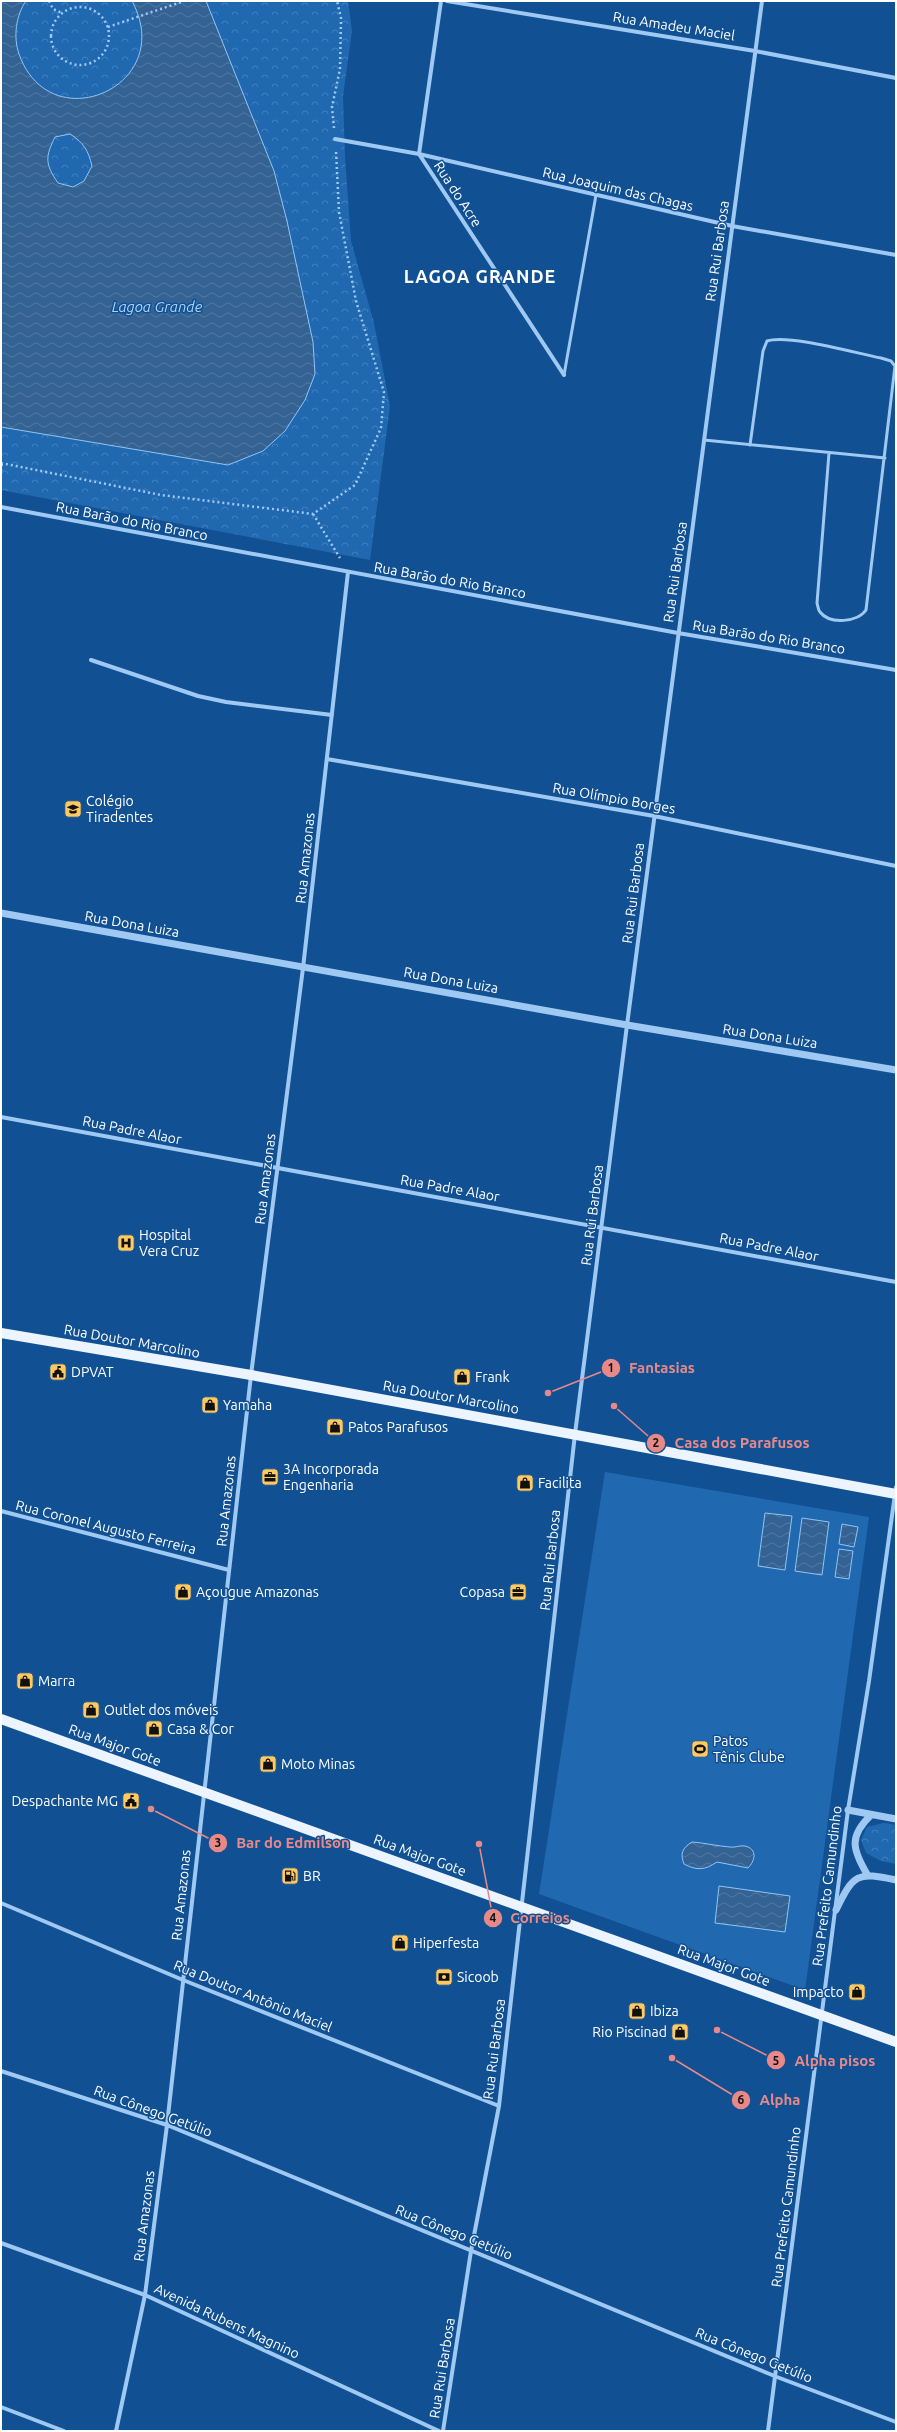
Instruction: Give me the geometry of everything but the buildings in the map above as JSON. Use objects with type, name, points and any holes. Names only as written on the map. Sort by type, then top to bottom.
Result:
[{"type":"main road","name":"Rua Doutor Marcolino","points":[[1,1333],[251,1375],[896,1492]]},
{"type":"main road","name":"Rua Major Gote","points":[[1,1720],[522,1906],[896,2042]]},
{"type":"street","name":"Rua do Acre","points":[[442,1],[419,154],[564,375]]},
{"type":"street","name":"Rua Amadeu Maciel","points":[[447,1],[755,51],[896,78]]},
{"type":"street","name":"Rua Rui Barbosa","points":[[443,2431],[471,2251],[499,2106],[575,1434],[626,1025],[762,1]]},
{"type":"street","name":"Rua Joaquim das Chagas","points":[[335,139],[419,154],[732,226],[896,255]]},
{"type":"street","name":"Rua Barão do Rio Branco","points":[[1,507],[678,633],[896,670]]},
{"type":"street","name":"Rua Amazonas","points":[[116,2431],[145,2295],[183,1980],[251,1375],[303,968],[348,572]]},
{"type":"street","points":[[91,660],[198,696],[332,714]]},
{"type":"street","name":"Rua Olímpio Borges","points":[[327,759],[654,816],[896,866]]},
{"type":"street","name":"Rua Dona Luiza","points":[[1,914],[626,1025],[896,1070]]},
{"type":"street","name":"Rua Padre Alaor","points":[[1,1117],[896,1282]]},
{"type":"street","name":"Rua Prefeito Camundinho","points":[[768,2431],[848,1810],[869,1681],[896,1492]]},
{"type":"street","name":"Rua Coronel Augusto Ferreira","points":[[1,1511],[229,1570]]},
{"type":"street","points":[[848,1810],[896,1819]]},
{"type":"street","points":[[866,1874],[856,1856],[854,1843],[859,1827],[871,1815]]},
{"type":"street","points":[[836,1910],[848,1886],[866,1874],[896,1880]]},
{"type":"street","name":"Rua Doutor Antônio Maciel","points":[[1,1904],[183,1980],[499,2106]]},
{"type":"street","name":"Rua Cônego Getúlio","points":[[1,2071],[166,2125],[776,2378],[896,2422]]},
{"type":"street","name":"Avenida Rubens Magnino","points":[[1,2243],[145,2295],[439,2431]]},
{"type":"street","points":[[1,2406],[64,2431]]},
{"type":"lane","points":[[564,375],[596,195]]},
{"type":"lane","points":[[750,445],[763,351],[767,341],[775,339],[802,342],[891,361],[894,366],[885,458],[866,610],[862,616],[852,620],[830,618],[820,613],[816,604],[829,453]]},
{"type":"lane","points":[[703,440],[885,458]]},
{"type":"path","points":[[48,1],[53,9],[62,13]]},
{"type":"path","points":[[108,27],[184,1]]},
{"type":"path","points":[[1,471],[2,463],[161,495],[313,514],[355,485],[381,428],[384,392],[356,301],[338,212],[332,107],[340,69],[342,18],[337,1]]},
{"type":"path","points":[[88,8],[103,18],[108,27],[109,36],[102,55],[86,65],[76,65],[67,62],[53,48],[52,29],[62,13],[70,9],[88,8]]},
{"type":"path","points":[[313,514],[348,572]]},
{"type":"green space","points":[[1,1],[348,1],[352,31],[343,96],[345,157],[351,241],[374,323],[390,406],[370,560],[1,490]]},
{"type":"green space","name":"Patos Tênis Clube","points":[[605,1472],[869,1517],[805,1990],[539,1894]]},
{"type":"green space","points":[[884,1823],[896,1825],[896,1864],[881,1861],[866,1853],[861,1840],[867,1827]]},
{"type":"water","name":"Lagoa Grande","points":[[1,1],[26,1],[16,26],[16,41],[19,54],[35,80],[56,95],[81,98],[104,92],[125,78],[138,58],[142,31],[132,1],[206,1],[274,171],[287,221],[313,342],[315,374],[305,400],[285,431],[263,451],[228,465],[1,427]],"holes":[[[70,134],[85,147],[92,166],[84,181],[73,187],[58,183],[51,171],[48,155],[55,137]]]},
{"type":"water","points":[[765,1513],[792,1516],[785,1570],[758,1566]]},
{"type":"water","points":[[802,1518],[829,1522],[822,1575],[795,1571]]},
{"type":"water","points":[[842,1524],[858,1527],[854,1547],[839,1544]]},
{"type":"water","points":[[839,1549],[853,1551],[849,1579],[835,1577]]},
{"type":"water","points":[[692,1842],[732,1847],[745,1846],[754,1852],[754,1859],[748,1868],[717,1862],[709,1867],[701,1869],[693,1868],[684,1864],[682,1857],[684,1849]]},
{"type":"water","points":[[719,1886],[790,1896],[785,1932],[715,1923]]},
{"type":"place","name":"Colégio Tiradentes","points":[[73,809]]},
{"type":"place","name":"Hospital Vera Cruz","points":[[126,1243]]},
{"type":"place","name":"DPVAT","points":[[58,1372]]},
{"type":"place","name":"Frank","points":[[462,1377]]},
{"type":"place","name":"Fantasias","points":[[548,1393]]},
{"type":"place","name":"Yamaha","points":[[210,1405]]},
{"type":"place","name":"Casa dos Parafusos","points":[[614,1406]]},
{"type":"place","name":"Patos Parafusos","points":[[335,1427]]},
{"type":"place","name":"3A Incorporada Engenharia","points":[[270,1477]]},
{"type":"place","name":"Facilita","points":[[525,1483]]},
{"type":"place","name":"Açougue Amazonas","points":[[183,1592]]},
{"type":"place","name":"Copasa","points":[[518,1592]]},
{"type":"place","name":"Marra","points":[[25,1681]]},
{"type":"place","name":"Outlet dos móveis","points":[[91,1710]]},
{"type":"place","name":"Casa & Cor","points":[[154,1729]]},
{"type":"place","name":"Patos Tênis Clube","points":[[700,1749]]},
{"type":"place","name":"Moto Minas","points":[[268,1764]]},
{"type":"place","name":"Despachante MG","points":[[131,1801]]},
{"type":"place","name":"Bar do Edmilson","points":[[151,1809]]},
{"type":"place","name":"Correios","points":[[479,1844]]},
{"type":"place","name":"BR","points":[[290,1876]]},
{"type":"place","name":"Hiperfesta","points":[[400,1943]]},
{"type":"place","name":"Sicoob","points":[[444,1977]]},
{"type":"place","name":"Impacto","points":[[857,1992]]},
{"type":"place","name":"Ibiza","points":[[637,2011]]},
{"type":"place","name":"Alpha pisos","points":[[717,2030]]},
{"type":"place","name":"Rio Piscinad","points":[[680,2032]]},
{"type":"place","name":"Alpha","points":[[672,2058]]},
{"type":"district","name":"LAGOA GRANDE","points":[[480,276]]}]
